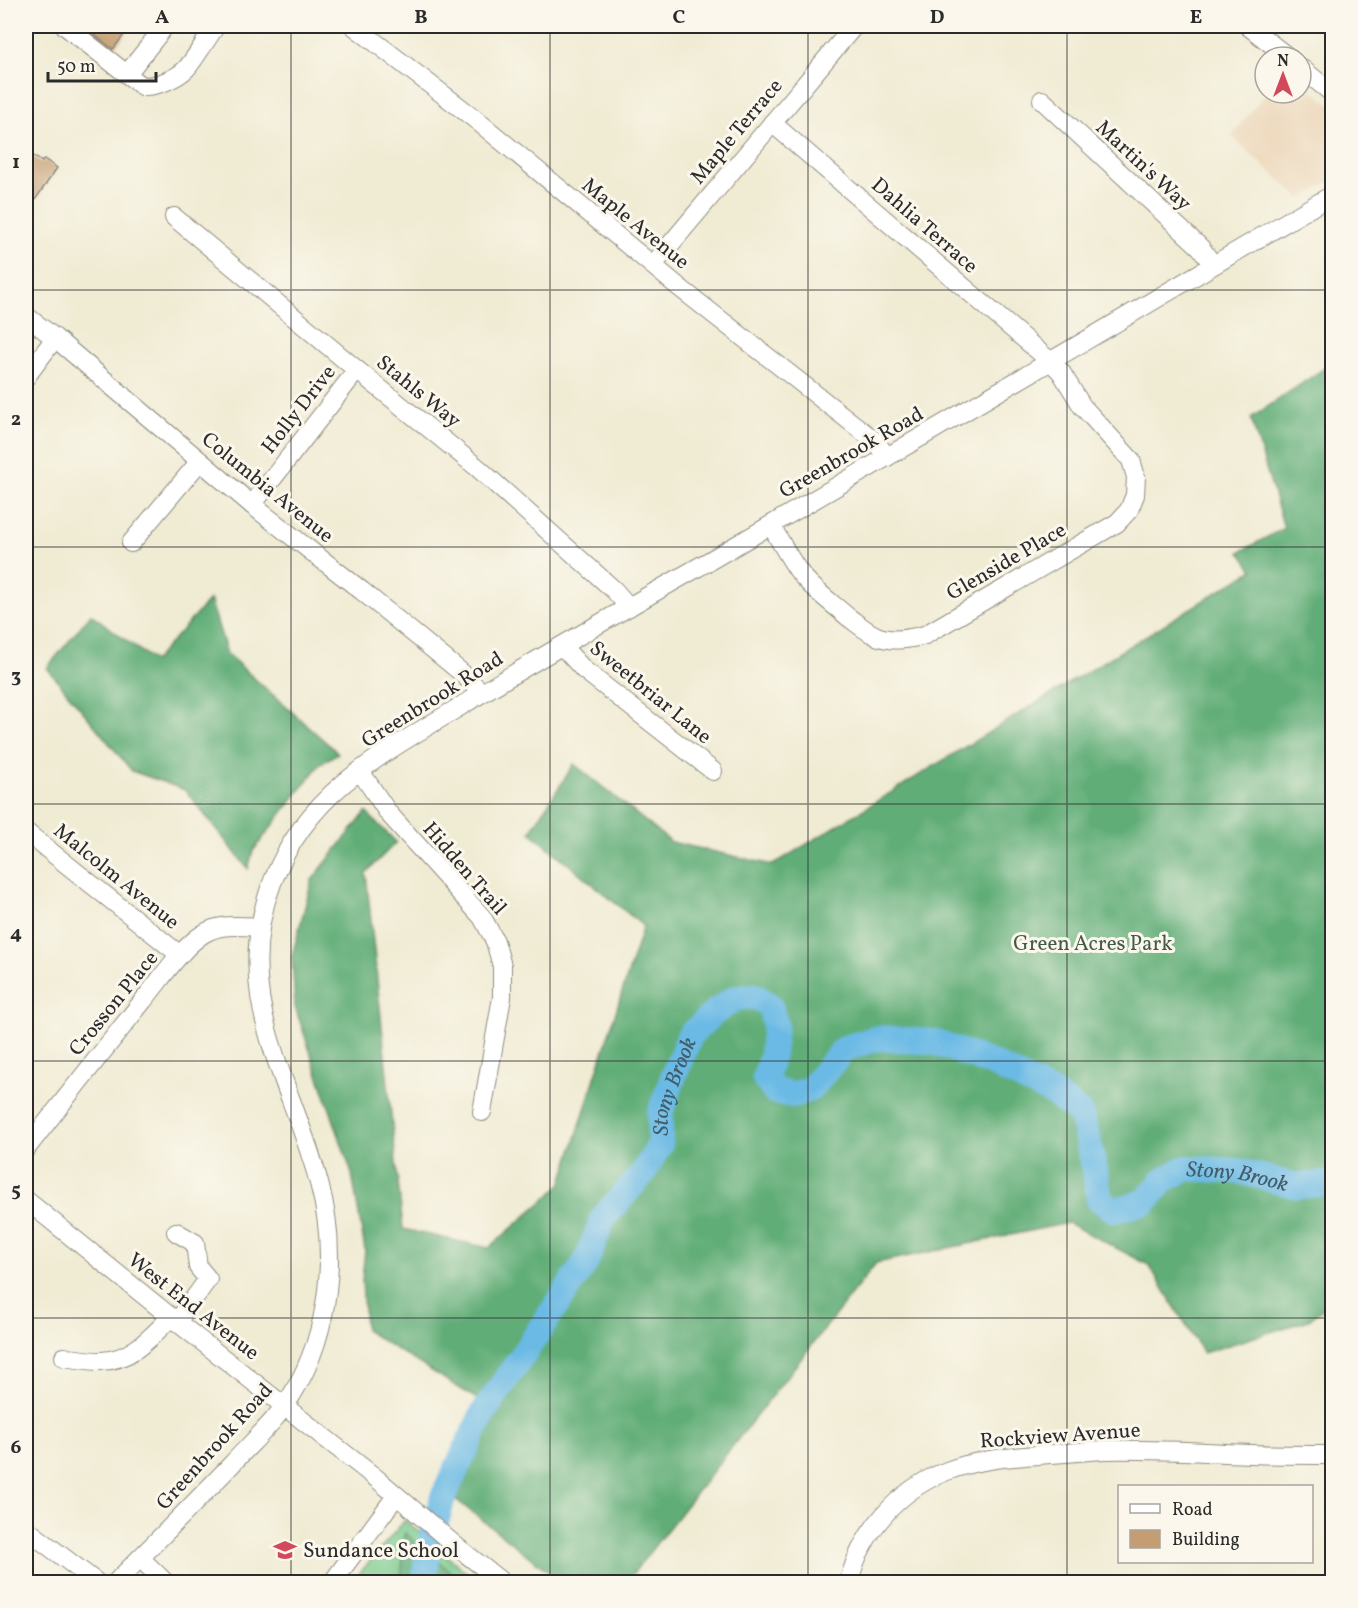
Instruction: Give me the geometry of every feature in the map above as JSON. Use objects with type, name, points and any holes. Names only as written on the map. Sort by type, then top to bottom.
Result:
[{"type":"street","points":[[65,26],[142,86],[150,86],[185,70],[216,26]]},
{"type":"street","points":[[127,74],[165,26]]},
{"type":"street","name":"Maple Avenue","points":[[354,26],[474,118],[653,265],[875,441],[887,457]]},
{"type":"street","name":"Maple Terrace","points":[[653,265],[854,26]]},
{"type":"street","points":[[1248,26],[1273,45]]},
{"type":"street","points":[[1313,78],[1332,93]]},
{"type":"street","name":"Martin's Way","points":[[1042,100],[1201,248],[1214,265]]},
{"type":"street","name":"Dahlia Terrace","points":[[772,123],[1050,361]]},
{"type":"street","name":"Greenbrook Road","points":[[116,1582],[260,1434],[284,1406],[301,1378],[320,1326],[327,1291],[330,1250],[327,1220],[320,1184],[264,1020],[258,978],[258,949],[266,902],[281,862],[297,836],[326,799],[396,746],[482,693],[1332,195]]},
{"type":"street","name":"Stahls Way","points":[[174,217],[478,468],[614,590],[629,607]]},
{"type":"street","name":"Columbia Avenue","points":[[26,316],[252,505],[462,673],[482,693]]},
{"type":"street","points":[[26,377],[55,338]]},
{"type":"street","name":"Glenside Place","points":[[771,525],[800,573],[811,586],[864,629],[879,637],[893,640],[925,635],[1117,523],[1129,510],[1135,495],[1136,477],[1131,460],[1082,406],[1061,372],[1050,361]]},
{"type":"street","name":"Holly Drive","points":[[252,505],[357,370]]},
{"type":"street","points":[[131,543],[200,461]]},
{"type":"street","name":"Sweetbriar Lane","points":[[562,646],[584,670],[714,771]]},
{"type":"street","name":"Hidden Trail","points":[[360,771],[389,814],[482,916],[495,941],[502,966],[502,997],[482,1112]]},
{"type":"street","name":"Malcolm Avenue","points":[[26,832],[180,955]]},
{"type":"street","name":"Crosson Place","points":[[26,1149],[180,955],[198,938],[211,930],[236,926],[260,927]]},
{"type":"street","name":"West End Avenue","points":[[26,1200],[502,1582]]},
{"type":"street","points":[[64,1357],[103,1361],[127,1354],[144,1344],[174,1320],[208,1280],[198,1267],[195,1243],[176,1232]]},
{"type":"street","name":"Rockview Avenue","points":[[849,1582],[861,1550],[876,1525],[893,1505],[923,1482],[963,1466],[999,1459],[1102,1450],[1332,1455]]},
{"type":"street","points":[[334,1580],[396,1496]]},
{"type":"street","points":[[26,1529],[96,1582]]},
{"type":"street","points":[[140,1558],[165,1582]]},
{"type":"shaded area","points":[[1313,91],[1332,106],[1332,180],[1301,199],[1231,136],[1256,105],[1313,105]]},
{"type":"green space","name":"Green Acres Park","points":[[1332,363],[1332,1301],[1309,1320],[1203,1353],[1149,1265],[1068,1223],[876,1263],[631,1576],[630,1582],[562,1582],[445,1491],[482,1402],[365,1330],[362,1280],[365,1250],[352,1174],[295,1007],[292,956],[312,880],[366,812],[396,842],[366,873],[403,1229],[489,1248],[561,1185],[643,926],[530,832],[574,764],[671,842],[773,865],[1253,570],[1240,552],[1284,528],[1251,418]]},
{"type":"green space","points":[[210,599],[227,654],[338,753],[320,764],[253,851],[248,869],[185,790],[132,771],[47,668],[91,614],[154,661]]},
{"type":"green space","points":[[405,1520],[478,1582],[352,1582]]},
{"type":"green space","points":[[405,1533],[462,1582],[401,1582]]},
{"type":"building","points":[[83,26],[131,26],[113,49]]},
{"type":"building","points":[[26,151],[42,162],[44,159],[57,168],[35,200],[26,193]]},
{"type":"waterway","name":"Stony Brook","points":[[424,1582],[428,1551],[443,1497],[483,1413],[586,1262],[603,1218],[643,1173],[660,1144],[660,1113],[690,1035],[715,1012],[735,998],[755,996],[770,1006],[775,1024],[772,1054],[765,1078],[774,1091],[793,1095],[810,1089],[845,1048],[878,1038],[934,1042],[991,1063],[1054,1094],[1080,1113],[1096,1176],[1099,1199],[1115,1210],[1145,1202],[1163,1181],[1185,1168],[1239,1171],[1297,1186],[1332,1183]]},
{"type":"place","name":"Sundance School","points":[[285,1550]]}]
